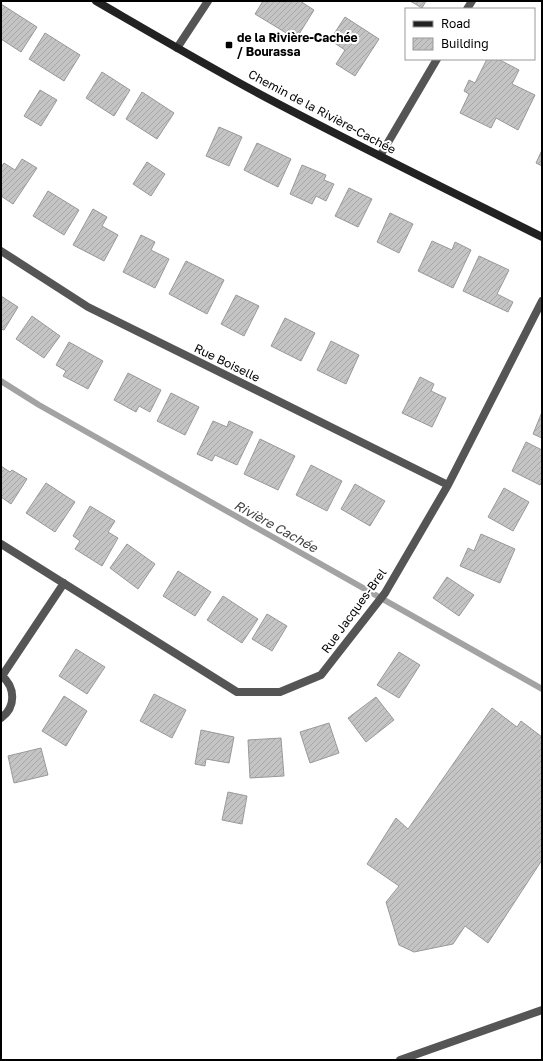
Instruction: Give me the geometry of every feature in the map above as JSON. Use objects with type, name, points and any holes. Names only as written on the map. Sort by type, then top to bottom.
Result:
[{"type":"street","name":"Chemin de la Rivière-Cachée","points":[[96,1],[266,97],[380,156],[542,236]]},
{"type":"street","points":[[177,48],[208,1]]},
{"type":"street","points":[[380,156],[436,60]]},
{"type":"street","name":"Rue Boiselle","points":[[1,251],[88,307],[448,485]]},
{"type":"street","name":"Rue Jacques-Brel","points":[[1,544],[237,692],[280,692],[321,675],[385,593],[448,485],[542,301]]},
{"type":"street","points":[[1,718],[6,715],[11,708],[13,699],[12,690],[2,676],[64,583]]},
{"type":"street","points":[[400,1060],[542,1010]]},
{"type":"building","points":[[263,1],[300,1],[314,10],[296,39],[255,14]]},
{"type":"building","points":[[410,1],[426,1],[422,8]]},
{"type":"building","points":[[1,4],[37,27],[21,52],[1,39]]},
{"type":"building","points":[[345,17],[379,39],[355,76],[336,64],[345,50],[330,40]]},
{"type":"building","points":[[45,33],[80,55],[64,81],[29,59]]},
{"type":"building","points":[[486,60],[500,60],[519,70],[512,84],[535,95],[518,130],[496,118],[491,128],[460,113],[469,94],[464,91],[469,80],[475,83]]},
{"type":"building","points":[[102,72],[130,90],[114,116],[86,98]]},
{"type":"building","points":[[40,90],[57,100],[41,126],[24,116]]},
{"type":"building","points":[[142,92],[174,113],[157,139],[126,119]]},
{"type":"building","points":[[219,127],[242,137],[229,166],[206,156]]},
{"type":"building","points":[[257,143],[291,159],[278,187],[244,170]]},
{"type":"building","points":[[542,150],[542,166],[536,163]]},
{"type":"building","points":[[22,159],[37,168],[13,204],[1,196],[1,168],[4,163],[15,170]]},
{"type":"building","points":[[147,162],[165,174],[151,196],[133,184]]},
{"type":"building","points":[[302,165],[326,175],[324,180],[334,184],[326,201],[316,196],[312,204],[290,194]]},
{"type":"building","points":[[349,188],[372,199],[358,227],[335,216]]},
{"type":"building","points":[[48,191],[79,210],[64,235],[33,216]]},
{"type":"building","points":[[93,209],[107,217],[102,226],[118,235],[104,261],[73,245]]},
{"type":"building","points":[[390,213],[413,224],[399,253],[377,242]]},
{"type":"building","points":[[141,235],[155,242],[151,250],[169,259],[155,288],[123,272]]},
{"type":"building","points":[[432,241],[452,250],[455,242],[471,250],[453,288],[418,271]]},
{"type":"building","points":[[479,256],[509,270],[497,294],[513,302],[508,312],[463,291]]},
{"type":"building","points":[[186,261],[224,280],[207,314],[169,294]]},
{"type":"building","points":[[236,295],[259,306],[244,336],[221,324]]},
{"type":"building","points":[[1,296],[18,307],[4,330],[1,329]]},
{"type":"building","points":[[32,316],[60,336],[44,358],[16,339]]},
{"type":"building","points":[[285,318],[315,333],[301,361],[271,346]]},
{"type":"building","points":[[331,341],[359,355],[346,384],[317,370]]},
{"type":"building","points":[[69,342],[103,361],[88,389],[63,376],[66,371],[56,365]]},
{"type":"building","points":[[128,373],[161,390],[150,412],[139,406],[136,412],[114,400]]},
{"type":"building","points":[[420,377],[434,384],[431,391],[446,398],[432,427],[402,413]]},
{"type":"building","points":[[171,393],[199,407],[185,435],[157,421]]},
{"type":"building","points":[[542,412],[542,438],[533,434]]},
{"type":"building","points":[[213,421],[227,427],[229,421],[253,432],[237,465],[215,455],[212,461],[197,454]]},
{"type":"building","points":[[260,439],[295,456],[278,490],[244,474]]},
{"type":"building","points":[[526,442],[542,450],[542,482],[540,485],[512,471]]},
{"type":"building","points":[[311,465],[342,481],[327,511],[296,495]]},
{"type":"building","points":[[1,466],[10,472],[12,470],[27,479],[11,504],[1,497]]},
{"type":"building","points":[[46,483],[75,502],[55,532],[26,513]]},
{"type":"building","points":[[355,484],[385,501],[370,526],[341,509]]},
{"type":"building","points":[[504,488],[529,502],[513,531],[488,517]]},
{"type":"building","points":[[90,506],[115,521],[108,532],[118,538],[102,566],[75,549],[80,541],[73,536]]},
{"type":"building","points":[[481,534],[515,549],[500,583],[460,566],[468,548],[474,551]]},
{"type":"building","points":[[127,544],[155,564],[138,589],[110,568]]},
{"type":"building","points":[[178,571],[211,592],[195,616],[163,596]]},
{"type":"building","points":[[447,577],[474,595],[459,616],[433,598]]},
{"type":"building","points":[[223,596],[258,619],[242,643],[207,620]]},
{"type":"building","points":[[267,614],[287,626],[272,651],[252,639]]},
{"type":"building","points":[[76,649],[105,667],[87,694],[59,676]]},
{"type":"building","points":[[399,652],[420,665],[399,698],[377,685]]},
{"type":"building","points":[[154,694],[186,710],[172,738],[140,721]]},
{"type":"building","points":[[64,696],[87,711],[66,746],[42,731]]},
{"type":"building","points":[[376,697],[394,720],[366,742],[348,718]]},
{"type":"building","points":[[492,708],[517,727],[521,721],[542,737],[542,860],[488,943],[465,926],[453,944],[414,952],[399,945],[386,902],[399,886],[367,864],[396,818],[408,829]]},
{"type":"building","points":[[329,723],[339,753],[310,763],[300,732]]},
{"type":"building","points":[[201,730],[234,737],[229,763],[206,759],[205,766],[195,764]]},
{"type":"building","points":[[281,738],[284,776],[250,778],[248,740]]},
{"type":"building","points":[[41,748],[48,775],[14,783],[8,756]]},
{"type":"building","points":[[228,792],[247,796],[242,824],[222,820]]},
{"type":"waterway","name":"Rivière Cachée","points":[[1,381],[39,405],[542,689]]},
{"type":"place","name":"de la Rivière-Cachée / Bourassa","points":[[229,45]]}]
